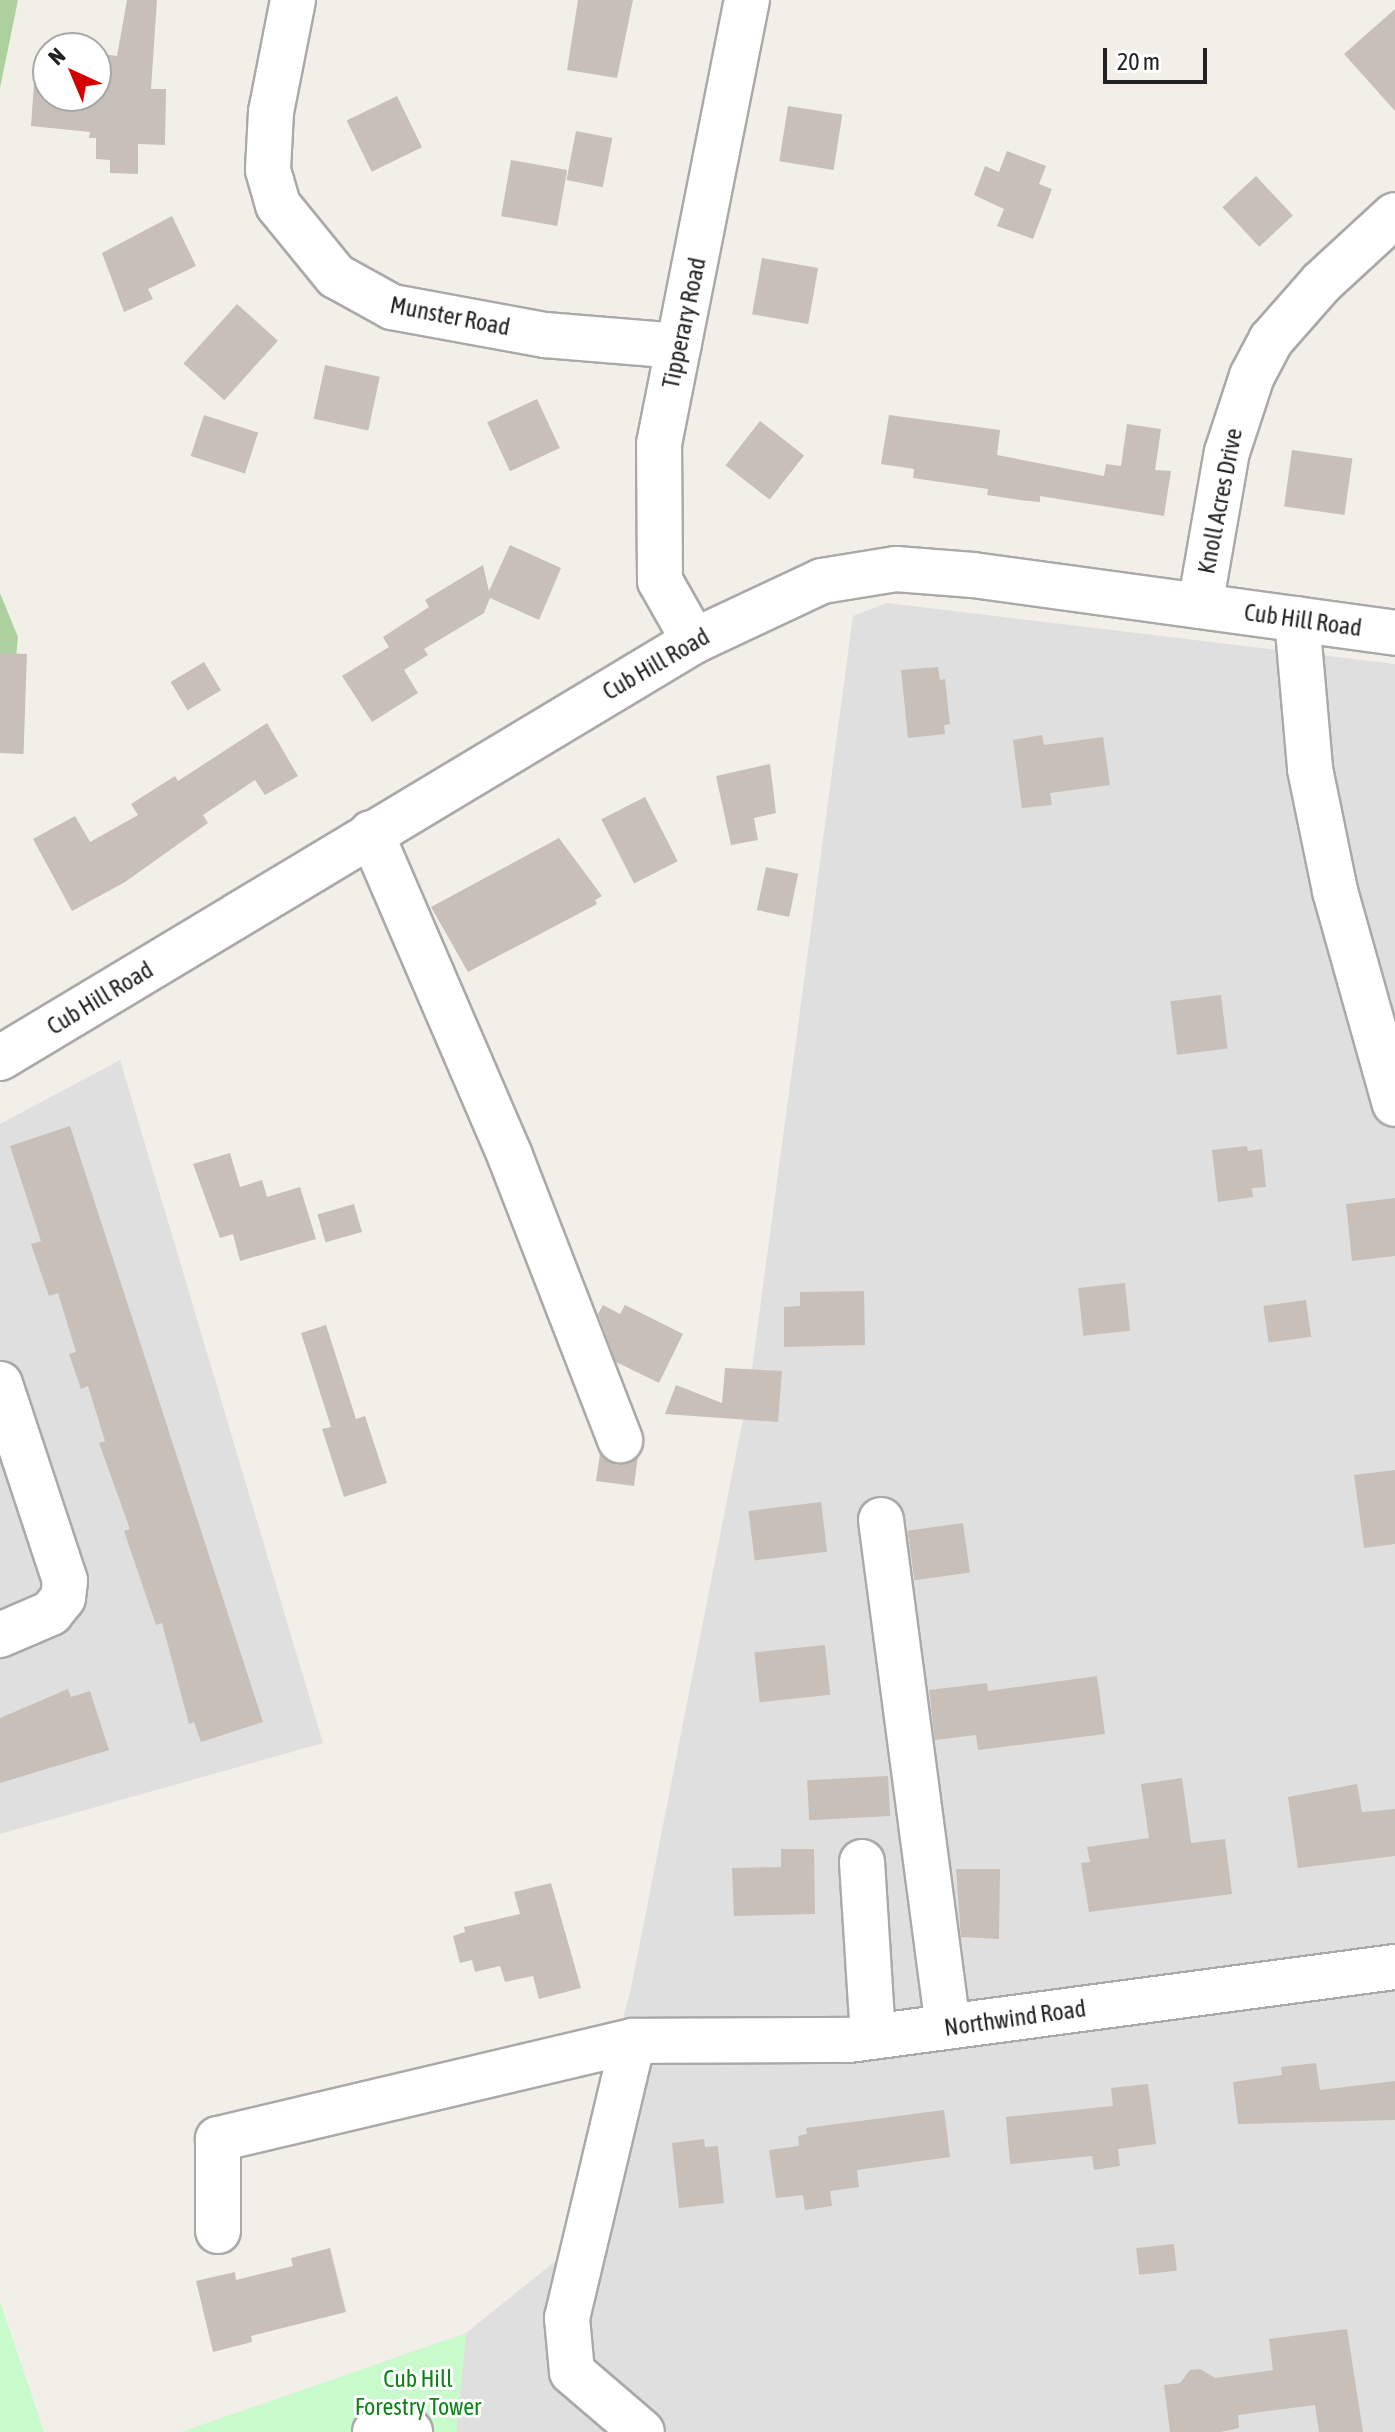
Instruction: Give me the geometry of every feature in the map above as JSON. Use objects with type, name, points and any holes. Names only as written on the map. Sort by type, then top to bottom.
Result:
[{"type":"street","name":"Munster Road","points":[[293,0],[271,112],[268,170],[278,205],[336,276],[392,307],[545,335],[679,346]]},
{"type":"street","name":"Tipperary Road","points":[[694,641],[660,581],[659,444],[747,0]]},
{"type":"street","name":"Knoll Acres Drive","points":[[1200,606],[1227,452],[1252,376],[1296,311],[1395,215]]},
{"type":"street","name":"Cub Hill Road","points":[[0,1058],[694,641],[779,597],[861,571],[973,575],[1395,633]]},
{"type":"street","points":[[1297,619],[1310,769],[1335,891],[1395,1104]]},
{"type":"street","points":[[371,833],[510,1156],[620,1440]]},
{"type":"street","points":[[0,1384],[8,1434],[65,1581],[63,1598],[51,1613],[0,1635]]},
{"type":"street","points":[[881,1520],[948,2027]]},
{"type":"street","points":[[862,1862],[873,2037]]},
{"type":"street","name":"Northwind Road","points":[[218,2231],[218,2139],[633,2041],[873,2037],[1395,1967]]},
{"type":"street","points":[[633,2041],[567,2318],[572,2372],[642,2432]]},
{"type":"street","points":[[375,2432],[405,2426],[410,2432]]},
{"type":"shaded area","points":[[887,603],[1395,664],[1395,2432],[456,2432],[466,2333],[563,2255],[631,1988],[750,1383],[853,616]]},
{"type":"shaded area","points":[[120,1060],[323,1743],[0,1834],[0,1124]]},
{"type":"green space","points":[[0,0],[18,0],[0,88]]},
{"type":"green space","points":[[0,593],[18,637],[14,679],[0,696]]},
{"type":"green space","points":[[0,2301],[44,2432],[0,2432]]},
{"type":"green space","name":"Cub Hill Forestry Tower","points":[[466,2333],[456,2432],[181,2432]]},
{"type":"building","points":[[127,0],[157,0],[151,89],[166,89],[165,145],[138,144],[138,174],[110,173],[110,160],[96,159],[96,138],[89,138],[90,132],[31,126],[32,112],[112,112],[112,55],[117,56]]},
{"type":"building","points":[[578,0],[633,0],[617,78],[567,70]]},
{"type":"building","points":[[1395,9],[1395,111],[1344,54]]},
{"type":"building","points":[[397,96],[422,147],[372,172],[347,121]]},
{"type":"building","points":[[788,106],[842,115],[834,170],[779,161]]},
{"type":"building","points":[[576,131],[612,138],[603,187],[566,180]]},
{"type":"building","points":[[1007,151],[1046,166],[1039,184],[1052,189],[1033,239],[997,226],[1004,209],[974,195],[985,166],[999,172]]},
{"type":"building","points":[[511,160],[567,170],[557,226],[501,216]]},
{"type":"building","points":[[1256,176],[1293,215],[1259,247],[1222,207]]},
{"type":"building","points":[[172,216],[196,266],[148,289],[153,299],[124,312],[102,253]]},
{"type":"building","points":[[762,258],[818,268],[808,324],[752,314]]},
{"type":"building","points":[[237,304],[278,341],[224,400],[183,363]]},
{"type":"building","points":[[325,365],[380,377],[368,430],[314,419]]},
{"type":"building","points":[[537,399],[560,448],[510,471],[487,422]]},
{"type":"building","points":[[204,415],[258,433],[245,474],[191,456]]},
{"type":"building","points":[[889,415],[1000,430],[997,455],[1104,476],[1106,464],[1121,466],[1127,424],[1161,429],[1155,470],[1171,471],[1164,516],[1040,496],[1040,502],[1019,500],[987,495],[988,489],[913,478],[914,469],[881,464]]},
{"type":"building","points":[[760,421],[804,455],[770,500],[726,465]]},
{"type":"building","points":[[1292,450],[1352,458],[1344,515],[1284,506]]},
{"type":"building","points":[[510,545],[561,568],[539,620],[490,598],[484,613],[424,649],[428,655],[404,670],[418,693],[372,722],[342,676],[389,647],[383,637],[429,607],[425,600],[483,565],[489,591]]},
{"type":"building","points":[[0,653],[27,654],[23,754],[0,753]]},
{"type":"building","points":[[204,662],[221,690],[188,710],[171,682]]},
{"type":"building","points":[[938,667],[940,680],[945,679],[950,724],[944,725],[945,734],[908,738],[901,670]]},
{"type":"building","points":[[267,723],[298,776],[265,795],[255,780],[203,815],[208,823],[125,882],[72,911],[33,839],[75,816],[90,842],[138,815],[131,804],[175,776],[178,781]]},
{"type":"building","points":[[1042,735],[1044,745],[1103,737],[1110,785],[1050,793],[1052,805],[1022,808],[1013,740]]},
{"type":"building","points":[[770,764],[776,813],[754,818],[758,840],[731,845],[716,776]]},
{"type":"building","points":[[645,797],[678,861],[634,883],[601,819]]},
{"type":"building","points":[[559,838],[602,896],[595,900],[597,904],[468,972],[431,907]]},
{"type":"building","points":[[766,867],[798,874],[789,917],[757,910]]},
{"type":"building","points":[[1221,995],[1228,1049],[1177,1055],[1170,1001]]},
{"type":"building","points":[[70,1126],[263,1722],[201,1742],[194,1722],[189,1724],[162,1623],[156,1625],[124,1531],[130,1529],[99,1443],[105,1441],[88,1386],[81,1389],[69,1354],[76,1352],[58,1293],[49,1296],[31,1244],[41,1241],[10,1146]]},
{"type":"building","points":[[1247,1146],[1248,1151],[1262,1149],[1266,1187],[1252,1188],[1253,1197],[1218,1202],[1212,1150]]},
{"type":"building","points":[[230,1153],[240,1187],[262,1180],[267,1197],[300,1187],[316,1239],[240,1261],[233,1234],[220,1238],[193,1164]]},
{"type":"building","points":[[1395,1198],[1395,1256],[1352,1261],[1346,1204]]},
{"type":"building","points":[[354,1204],[362,1232],[325,1242],[317,1214]]},
{"type":"building","points":[[1125,1283],[1130,1331],[1083,1336],[1078,1288]]},
{"type":"building","points":[[864,1291],[865,1345],[784,1347],[784,1307],[800,1306],[800,1292]]},
{"type":"building","points":[[1306,1300],[1311,1337],[1269,1343],[1263,1306]]},
{"type":"building","points":[[603,1305],[620,1314],[625,1305],[683,1334],[659,1383],[616,1362],[598,1314]]},
{"type":"building","points":[[326,1325],[356,1419],[365,1416],[387,1483],[344,1497],[322,1429],[331,1427],[301,1333]]},
{"type":"building","points":[[725,1368],[782,1371],[778,1422],[665,1414],[676,1385],[722,1403]]},
{"type":"building","points":[[600,1454],[617,1465],[638,1456],[634,1486],[596,1481]]},
{"type":"building","points":[[1395,1470],[1395,1544],[1364,1548],[1354,1475]]},
{"type":"building","points":[[821,1502],[827,1552],[755,1561],[749,1511]]},
{"type":"building","points":[[963,1523],[970,1573],[915,1580],[908,1531]]},
{"type":"building","points":[[825,1645],[830,1695],[760,1702],[754,1652]]},
{"type":"building","points":[[1097,1676],[1105,1734],[978,1750],[976,1735],[935,1740],[929,1690],[987,1683],[988,1691]]},
{"type":"building","points":[[68,1689],[71,1697],[90,1691],[109,1750],[0,1783],[0,1718]]},
{"type":"building","points":[[888,1776],[890,1816],[809,1820],[807,1780]]},
{"type":"building","points":[[1182,1778],[1191,1843],[1225,1839],[1232,1894],[1089,1912],[1081,1863],[1090,1862],[1087,1847],[1149,1838],[1141,1784]]},
{"type":"building","points":[[1357,1784],[1362,1812],[1395,1809],[1395,1856],[1298,1868],[1288,1797]]},
{"type":"building","points":[[781,1849],[814,1849],[815,1914],[734,1916],[732,1868],[781,1867]]},
{"type":"building","points":[[956,1869],[1000,1869],[999,1939],[961,1937]]},
{"type":"building","points":[[551,1883],[581,1988],[539,1999],[533,1976],[505,1982],[500,1966],[475,1972],[472,1960],[460,1963],[453,1936],[465,1932],[464,1927],[520,1914],[514,1892]]},
{"type":"building","points":[[1316,2063],[1320,2090],[1395,2081],[1395,2120],[1238,2124],[1233,2082],[1282,2075],[1281,2067]]},
{"type":"building","points":[[1148,2084],[1156,2144],[1118,2149],[1120,2166],[1094,2170],[1092,2156],[1010,2164],[1006,2117],[1113,2106],[1111,2088]]},
{"type":"building","points":[[944,2110],[950,2157],[857,2170],[859,2187],[830,2191],[832,2206],[805,2210],[803,2195],[776,2198],[769,2150],[799,2146],[798,2136],[807,2134],[806,2128]]},
{"type":"building","points":[[704,2139],[705,2147],[718,2146],[724,2203],[679,2208],[672,2143]]},
{"type":"building","points":[[1174,2244],[1177,2271],[1139,2275],[1136,2248]]},
{"type":"building","points":[[330,2248],[346,2312],[251,2336],[252,2342],[213,2352],[196,2281],[235,2272],[236,2280],[293,2266],[291,2258]]},
{"type":"building","points":[[1347,2329],[1363,2432],[1319,2432],[1315,2405],[1238,2415],[1239,2428],[1220,2432],[1170,2432],[1164,2385],[1180,2383],[1190,2370],[1200,2369],[1215,2378],[1273,2370],[1269,2339]]}]
